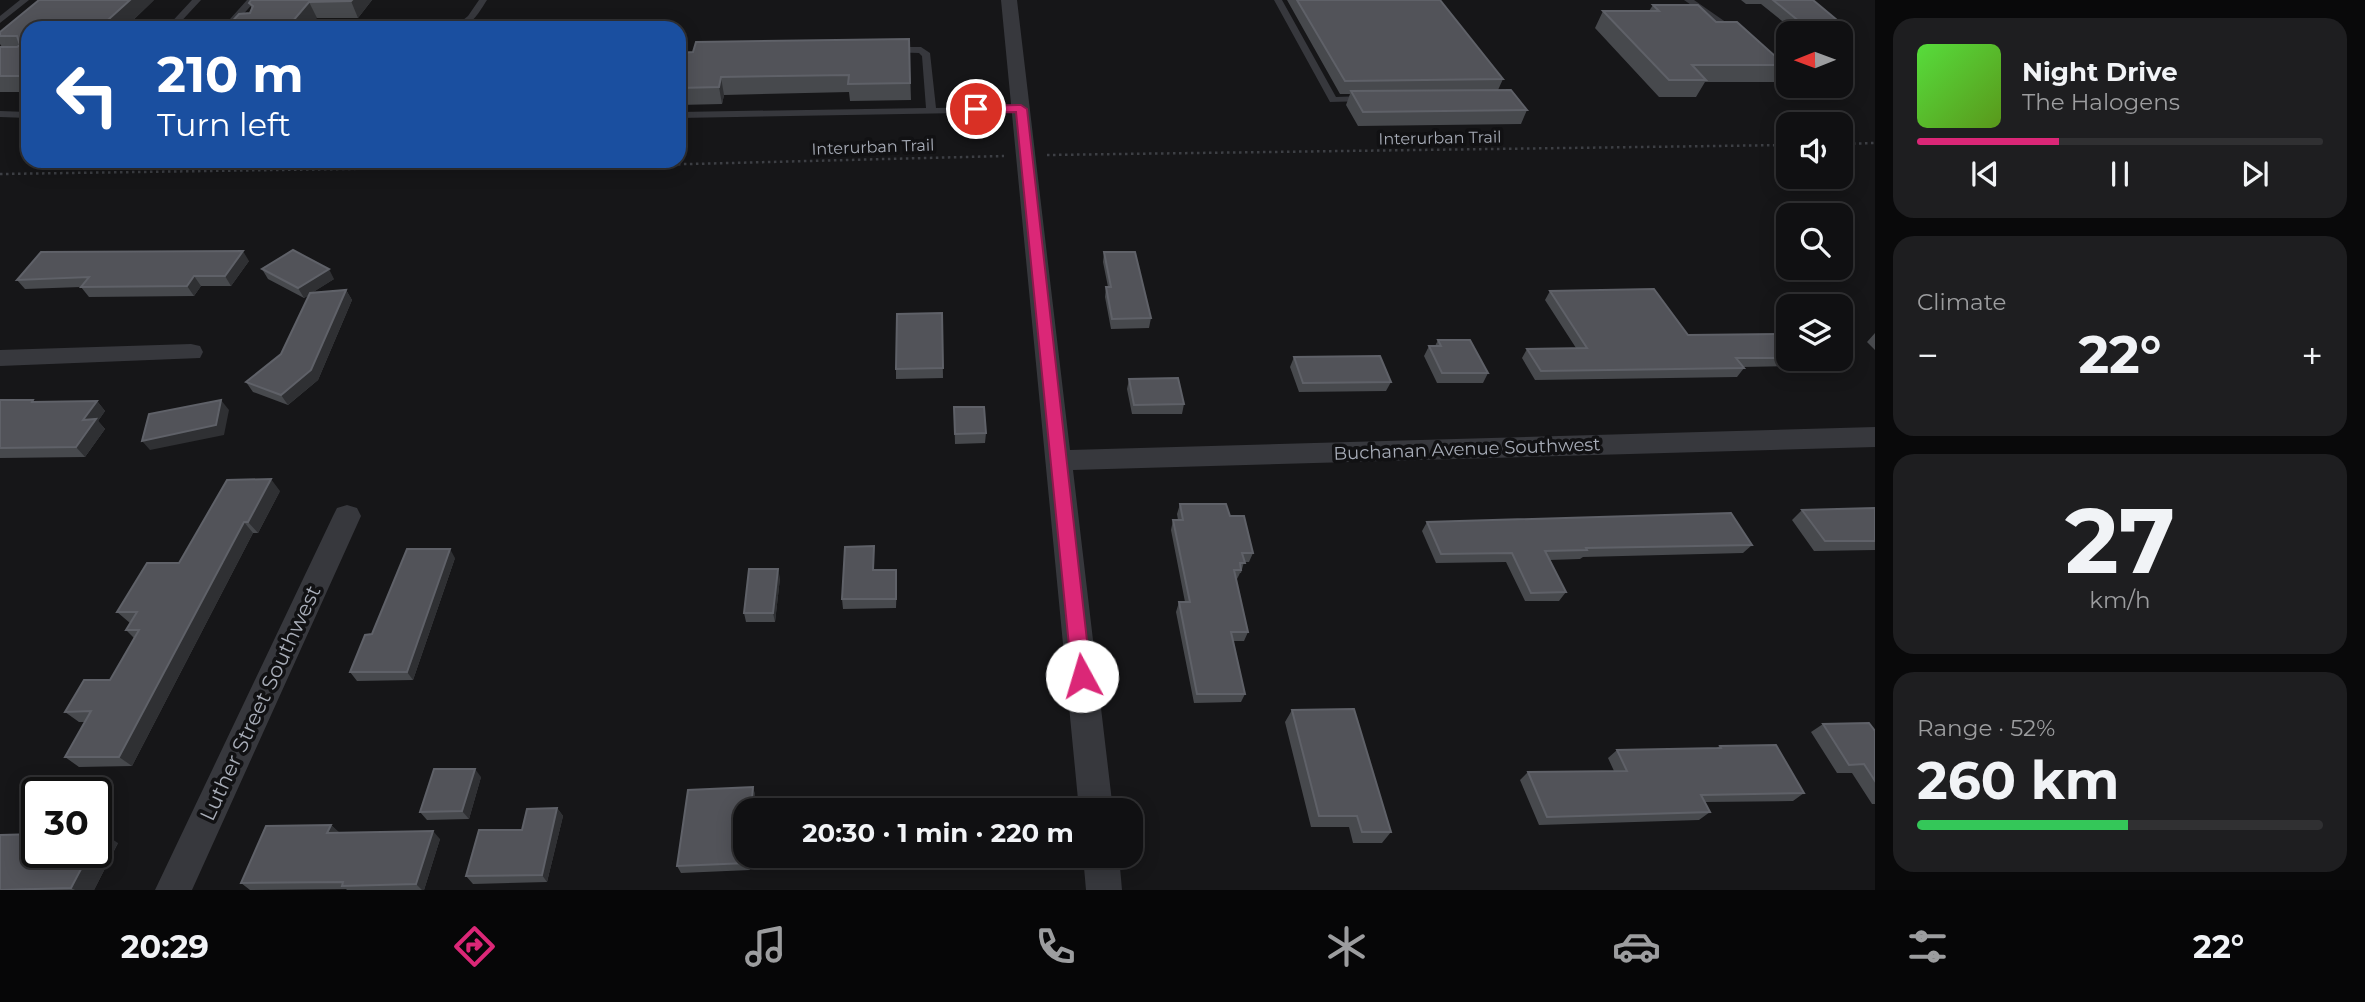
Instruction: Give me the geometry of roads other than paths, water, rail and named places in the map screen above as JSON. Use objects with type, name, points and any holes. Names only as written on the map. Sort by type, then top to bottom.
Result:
[{"type":"street","points":[[1009,0],[1095,798]]},
{"type":"street","points":[[0,358],[191,352]]},
{"type":"street","name":"Buchanan Avenue Southwest","points":[[1058,460],[1875,437]]},
{"type":"street","name":"Luther Street Southwest","points":[[173,890],[347,516]]},
{"type":"street","points":[[1102,868],[1104,890]]},
{"type":"lane","points":[[0,20],[25,0]]},
{"type":"lane","points":[[177,21],[198,0]]},
{"type":"lane","points":[[468,21],[483,0]]},
{"type":"lane","points":[[1278,0],[1333,100],[1374,99]]},
{"type":"lane","points":[[1688,0],[1746,40]]},
{"type":"lane","points":[[234,21],[256,2]]},
{"type":"lane","points":[[880,51],[920,50],[927,55],[931,110]]},
{"type":"lane","points":[[1763,56],[1776,68]]},
{"type":"lane","points":[[686,115],[1021,109]]},
{"type":"lane","points":[[0,114],[21,115]]}]
